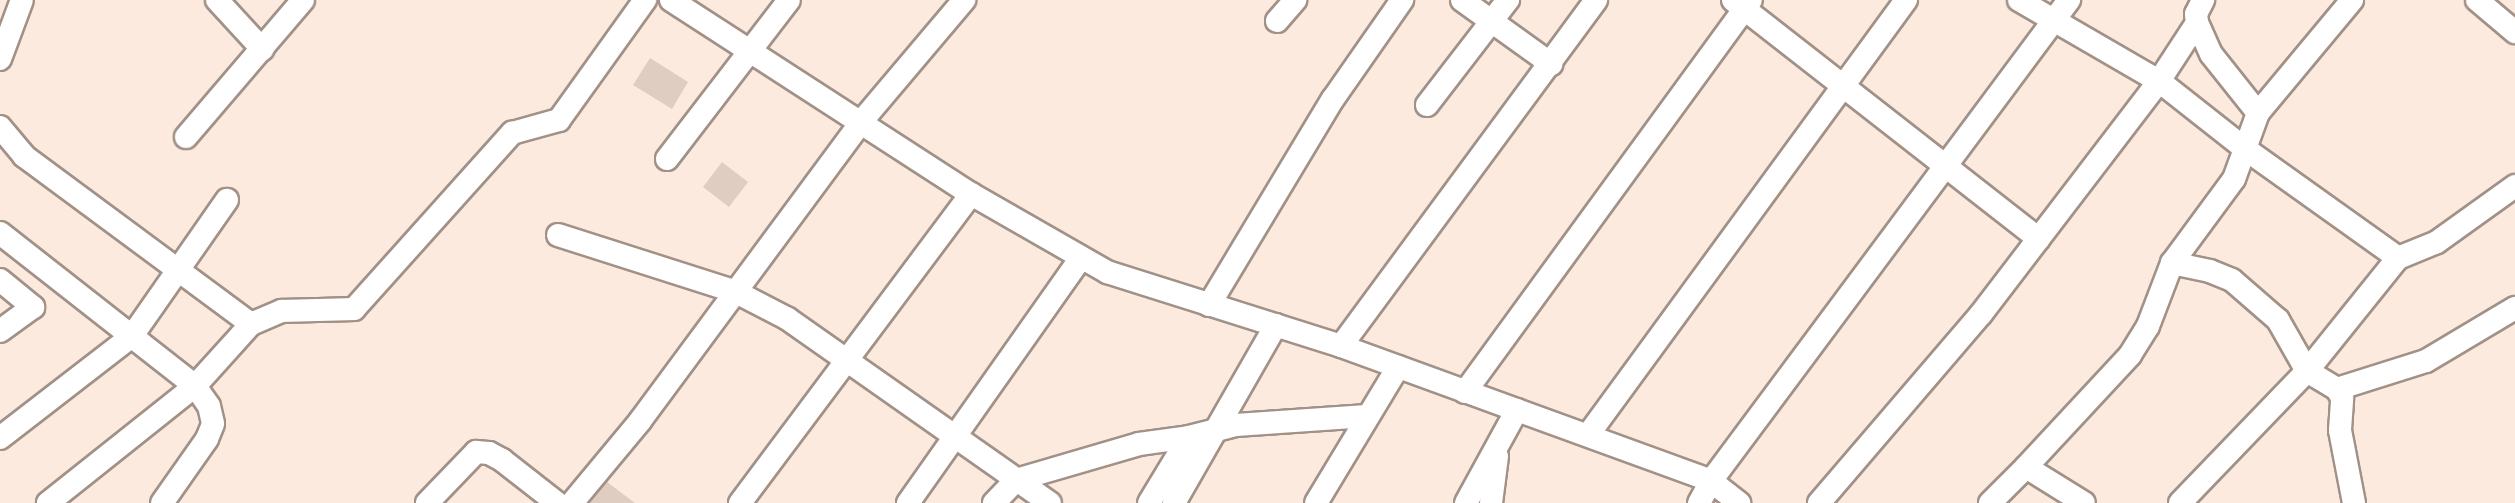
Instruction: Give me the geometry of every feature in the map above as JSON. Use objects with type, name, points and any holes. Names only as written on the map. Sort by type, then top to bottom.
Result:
[{"type":"street","points":[[0,59],[22,0]]},
{"type":"street","points":[[217,0],[262,49]]},
{"type":"street","points":[[186,137],[303,0]]},
{"type":"street","points":[[48,503],[195,386],[251,324],[282,311],[354,309],[513,133],[559,120],[645,0]]},
{"type":"street","points":[[671,0],[971,194],[1080,259],[1209,305],[1341,346],[1588,435],[1711,481],[1739,503]]},
{"type":"street","points":[[667,159],[789,0]]},
{"type":"street","points":[[572,503],[640,421],[861,122],[964,0]]},
{"type":"street","points":[[1277,21],[1295,0]]},
{"type":"street","points":[[1209,305],[1333,99],[1402,0]]},
{"type":"street","points":[[1462,0],[1551,64]]},
{"type":"street","points":[[1427,105],[1508,0]]},
{"type":"street","points":[[1341,346],[1596,0]]},
{"type":"street","points":[[1588,435],[1906,0]]},
{"type":"street","points":[[2019,0],[2158,81],[2244,148],[2398,258]]},
{"type":"street","points":[[1699,503],[1711,481],[2069,0]]},
{"type":"street","points":[[2203,0],[2196,14],[2197,23],[2211,54],[2258,113]]},
{"type":"street","points":[[1990,503],[2130,355],[2148,326],[2172,263],[2234,179],[2258,113],[2352,0]]},
{"type":"street","points":[[2477,0],[2515,32]]},
{"type":"street","points":[[1465,392],[1743,3],[1843,88],[2039,239]]},
{"type":"street","points":[[1819,503],[1981,314],[2158,81],[2197,23]]},
{"type":"street","points":[[0,127],[24,156],[180,269],[251,324]]},
{"type":"street","points":[[2180,503],[2307,371],[2398,258],[2437,242],[2512,191]]},
{"type":"street","points":[[740,503],[851,360],[971,194]]},
{"type":"street","points":[[0,438],[132,336],[227,200]]},
{"type":"street","points":[[0,232],[195,386],[209,406],[213,423],[207,439],[162,503]]},
{"type":"street","points":[[558,235],[734,291],[851,360],[1050,503]]},
{"type":"street","points":[[908,503],[1080,259]]},
{"type":"street","points":[[2172,263],[2211,271],[2232,280],[2278,320],[2307,371],[2337,389],[2342,398],[2340,430],[2354,503]]},
{"type":"street","points":[[0,280],[33,307]]},
{"type":"street","points":[[0,331],[64,282]]},
{"type":"street","points":[[2337,389],[2426,361],[2515,309]]},
{"type":"street","points":[[1174,503],[1276,325]]},
{"type":"street","points":[[1316,503],[1398,367]]},
{"type":"street","points":[[1466,503],[1517,410]]},
{"type":"street","points":[[994,503],[1016,480],[1139,444],[1189,437],[1219,427],[1336,416],[1367,416]]},
{"type":"street","points":[[1149,503],[1189,437]]},
{"type":"street","points":[[1491,503],[1498,446]]},
{"type":"street","points":[[427,503],[476,452],[489,453],[502,460],[557,503]]},
{"type":"street","points":[[2026,467],[2084,503]]},
{"type":"building","points":[[650,58],[688,82],[672,109],[633,85]]},
{"type":"building","points":[[722,162],[748,182],[729,207],[703,187]]},
{"type":"building","points":[[607,482],[635,503],[590,503]]}]
